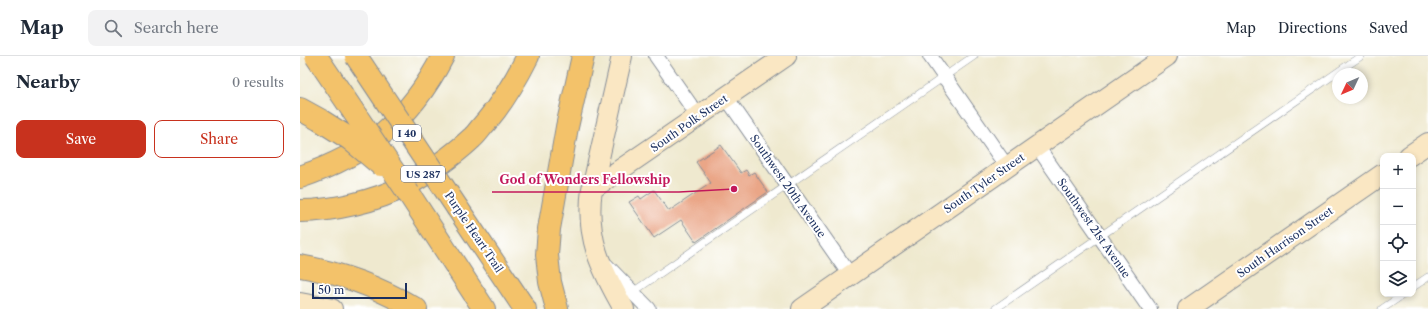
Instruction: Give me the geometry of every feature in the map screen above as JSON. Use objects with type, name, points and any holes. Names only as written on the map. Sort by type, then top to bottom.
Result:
[{"type":"highway","name":"I 40","points":[[316,56],[484,309]]},
{"type":"highway","name":"Purple Heart Trail","points":[[356,56],[525,309]]},
{"type":"highway","points":[[300,177],[324,169],[350,157],[379,138],[398,121],[418,97],[431,78],[443,56]]},
{"type":"highway","name":"US 287","points":[[300,212],[368,200],[405,186],[441,163],[473,138],[498,108],[518,77],[528,56]]},
{"type":"highway","points":[[567,127],[572,56]]},
{"type":"highway","points":[[558,309],[550,282],[547,255],[549,229],[567,127],[584,56]]},
{"type":"highway","points":[[300,109],[350,139],[382,166],[409,194]]},
{"type":"highway","points":[[300,266],[337,275],[364,284],[393,296],[416,309]]},
{"type":"main road","points":[[622,56],[592,189],[591,224],[597,256],[615,294],[628,301]]},
{"type":"main road","name":"South Polk Street","points":[[592,189],[786,56]]},
{"type":"main road","name":"South Tyler Street","points":[[802,309],[1167,56]]},
{"type":"main road","points":[[1413,153],[1428,143]]},
{"type":"main road","name":"South Harrison Street","points":[[1191,308],[1380,176]]},
{"type":"main road","points":[[300,303],[332,309]]},
{"type":"street","points":[[656,56],[698,116]]},
{"type":"street","points":[[930,56],[1007,167]]},
{"type":"street","name":"Southwest 20th Avenue","points":[[726,97],[850,275]]},
{"type":"street","name":"Southwest 21st Avenue","points":[[1037,146],[1150,309]]},
{"type":"street","points":[[628,301],[649,309]]},
{"type":"lane","points":[[628,301],[787,185],[974,56]]},
{"type":"lane","points":[[994,309],[1361,56]]},
{"type":"lane","points":[[1416,286],[1428,277]]},
{"type":"lane","points":[[1382,309],[1400,297]]},
{"type":"building","points":[[721,145],[741,173],[746,170],[749,175],[754,172],[768,192],[696,242],[681,220],[654,238],[629,202],[639,196],[641,199],[654,190],[669,211],[711,183],[696,162]]},
{"type":"place","name":"God of Wonders Fellowship","points":[[734,189]]}]
